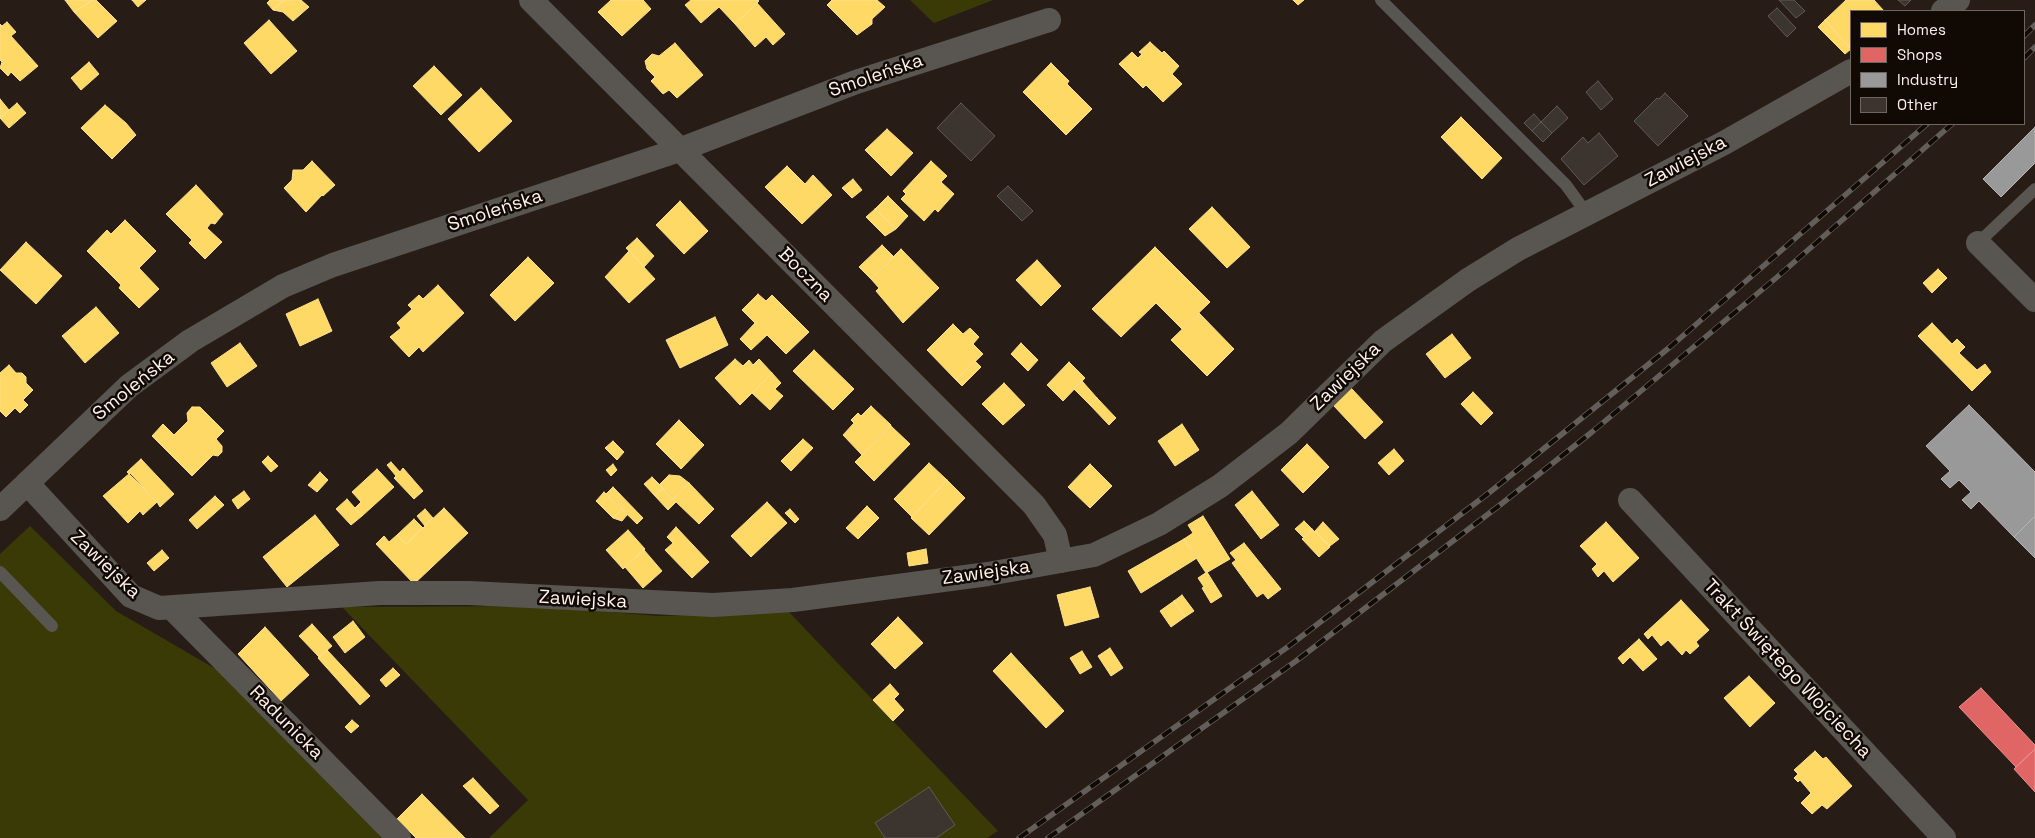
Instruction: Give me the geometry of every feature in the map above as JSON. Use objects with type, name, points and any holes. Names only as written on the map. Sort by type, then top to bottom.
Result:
[{"type":"street","name":"Boczna","points":[[531,0],[1038,509],[1055,535],[1061,561]]},
{"type":"street","points":[[1944,10],[1958,0]]},
{"type":"street","name":"Smoleńska","points":[[0,509],[129,386],[190,342],[283,286],[333,265],[679,150],[856,82],[1050,20]]},
{"type":"street","name":"Zawiejska","points":[[27,483],[131,596],[159,608],[390,593],[469,593],[713,605],[793,600],[988,574],[1094,555],[1116,546],[1185,509],[1289,433],[1383,341],[1423,310],[1518,249],[1724,143],[1850,72]]},
{"type":"street","points":[[1978,243],[2035,300]]},
{"type":"street","name":"Trakt Świętego Wojciecha","points":[[1630,500],[1944,838]]},
{"type":"street","name":"Radunicka","points":[[172,608],[399,838]]},
{"type":"lane","points":[[1381,0],[1566,185],[1587,214]]},
{"type":"lane","points":[[1978,243],[2035,189]]},
{"type":"lane","points":[[0,572],[52,626]]},
{"type":"shaded area","points":[[910,0],[993,0],[934,23]]},
{"type":"shaded area","points":[[30,526],[116,611],[226,675],[386,838],[0,838],[0,554]]},
{"type":"shaded area","points":[[534,606],[659,616],[789,612],[998,831],[987,838],[489,838],[528,800],[342,607]]},
{"type":"building: Homes","points":[[65,0],[93,0],[74,12]]},
{"type":"building: Homes","points":[[96,0],[117,21],[98,38],[74,12]]},
{"type":"building: Homes","points":[[132,0],[146,0],[138,7]]},
{"type":"building: Homes","points":[[270,0],[284,0],[273,10],[267,3]]},
{"type":"building: Homes","points":[[284,0],[301,0],[309,7],[293,21],[283,12],[273,10]]},
{"type":"building: Homes","points":[[611,0],[643,0],[651,9],[622,36],[598,12]]},
{"type":"building: Homes","points":[[691,0],[759,1],[735,24],[719,7],[701,23],[685,5]]},
{"type":"building: Homes","points":[[832,0],[877,0],[885,7],[872,19],[872,24],[857,35],[827,5]]},
{"type":"building: Homes","points":[[1293,0],[1304,0],[1298,5]]},
{"type":"building: Homes","points":[[1846,0],[1874,0],[1883,10],[1850,10],[1850,48],[1825,20]]},
{"type":"building: Homes","points":[[757,3],[785,34],[773,45],[766,37],[755,47],[735,24]]},
{"type":"building: Homes","points":[[269,20],[297,51],[271,74],[244,43]]},
{"type":"building: Homes","points":[[1825,20],[1850,50],[1845,54],[1818,27]]},
{"type":"building: Homes","points":[[7,22],[16,32],[11,36],[38,66],[20,81],[11,72],[8,76],[0,68],[2,62],[0,60],[0,24],[2,26]]},
{"type":"building: Homes","points":[[1150,42],[1162,53],[1164,51],[1179,66],[1172,74],[1182,84],[1163,102],[1146,85],[1143,88],[1119,64],[1132,52],[1138,58],[1142,54],[1139,52]]},
{"type":"building: Homes","points":[[675,43],[703,75],[677,98],[669,90],[663,94],[651,81],[655,77],[647,69],[645,61],[652,54],[659,56]]},
{"type":"building: Homes","points":[[89,62],[99,74],[81,90],[71,78]]},
{"type":"building: Homes","points":[[1051,63],[1069,81],[1067,84],[1092,109],[1066,135],[1023,92]]},
{"type":"building: Homes","points":[[434,66],[462,95],[441,115],[413,86]]},
{"type":"building: Homes","points":[[481,88],[512,121],[479,152],[448,119]]},
{"type":"building: Homes","points":[[0,99],[9,110],[0,118]]},
{"type":"building: Homes","points":[[17,103],[26,113],[9,128],[0,118]]},
{"type":"building: Homes","points":[[105,105],[126,123],[136,135],[112,159],[81,128]]},
{"type":"building: Homes","points":[[1461,117],[1502,158],[1482,179],[1441,137]]},
{"type":"building: Homes","points":[[887,129],[913,153],[891,176],[865,150]]},
{"type":"building: Homes","points":[[312,161],[335,185],[322,195],[306,212],[284,188],[292,180],[293,170],[303,170]]},
{"type":"building: Homes","points":[[931,161],[947,176],[941,182],[954,194],[938,212],[935,209],[924,221],[901,199],[906,194],[903,191]]},
{"type":"building: Homes","points":[[787,166],[805,184],[813,175],[832,195],[802,224],[765,187]]},
{"type":"building: Homes","points":[[853,179],[862,190],[852,198],[842,188]]},
{"type":"building: Homes","points":[[196,185],[223,214],[215,224],[211,223],[207,228],[222,242],[205,259],[189,243],[192,240],[166,214]]},
{"type":"building: Homes","points":[[888,196],[908,216],[896,229],[875,209]]},
{"type":"building: Homes","points":[[680,201],[708,231],[684,254],[656,225]]},
{"type":"building: Homes","points":[[1212,207],[1250,247],[1227,268],[1189,229]]},
{"type":"building: Homes","points":[[875,209],[896,229],[885,236],[866,217]]},
{"type":"building: Homes","points":[[125,220],[156,251],[139,268],[159,289],[139,308],[119,288],[121,285],[87,251],[107,230],[111,234]]},
{"type":"building: Homes","points":[[637,238],[654,256],[644,267],[626,248]]},
{"type":"building: Homes","points":[[26,242],[62,276],[36,304],[0,270]]},
{"type":"building: Homes","points":[[882,245],[893,256],[871,279],[859,267]]},
{"type":"building: Homes","points":[[1155,247],[1210,302],[1182,329],[1156,303],[1121,337],[1092,309]]},
{"type":"building: Homes","points":[[901,249],[939,288],[903,323],[876,291],[879,288],[871,279]]},
{"type":"building: Homes","points":[[629,251],[655,279],[629,303],[605,277]]},
{"type":"building: Homes","points":[[528,257],[554,283],[515,321],[490,295]]},
{"type":"building: Homes","points":[[1037,260],[1061,286],[1041,306],[1016,280]]},
{"type":"building: Homes","points":[[1938,269],[1947,278],[1932,293],[1923,283]]},
{"type":"building: Homes","points":[[438,285],[464,313],[423,352],[419,347],[409,357],[390,337],[401,328],[397,323],[412,309],[408,305],[419,295],[423,299]]},
{"type":"building: Homes","points":[[758,294],[766,301],[772,295],[809,332],[786,354],[767,335],[751,350],[740,339],[755,323],[742,310]]},
{"type":"building: Homes","points":[[318,299],[332,331],[300,346],[286,314]]},
{"type":"building: Homes","points":[[96,307],[119,333],[85,363],[62,336]]},
{"type":"building: Homes","points":[[1199,313],[1234,349],[1207,376],[1171,340]]},
{"type":"building: Homes","points":[[715,317],[728,345],[680,368],[666,340]]},
{"type":"building: Homes","points":[[1932,323],[1952,344],[1957,339],[1965,347],[1959,353],[1977,370],[1985,364],[1991,372],[1972,391],[1918,336]]},
{"type":"building: Homes","points":[[953,324],[963,334],[970,328],[979,337],[973,344],[983,354],[956,380],[927,350]]},
{"type":"building: Homes","points":[[1452,334],[1471,358],[1445,378],[1426,354]]},
{"type":"building: Homes","points":[[240,343],[257,366],[227,387],[211,363]]},
{"type":"building: Homes","points":[[1021,343],[1038,360],[1028,371],[1011,354]]},
{"type":"building: Homes","points":[[814,350],[854,389],[833,410],[793,371]]},
{"type":"building: Homes","points":[[735,359],[743,366],[749,360],[753,365],[759,359],[772,373],[740,405],[715,378]]},
{"type":"building: Homes","points":[[975,361],[981,367],[962,386],[956,380]]},
{"type":"building: Homes","points":[[1069,362],[1085,378],[1063,401],[1047,385]]},
{"type":"building: Homes","points":[[9,365],[16,373],[22,373],[26,377],[26,383],[33,390],[23,400],[28,405],[20,413],[15,408],[6,417],[0,411],[0,373]]},
{"type":"building: Homes","points":[[772,373],[781,383],[775,389],[783,396],[770,410],[752,393]]},
{"type":"building: Homes","points":[[1082,381],[1097,398],[1090,405],[1074,389]]},
{"type":"building: Homes","points":[[1004,383],[1025,405],[1003,425],[982,404]]},
{"type":"building: Homes","points":[[1351,388],[1383,422],[1365,439],[1333,405]]},
{"type":"building: Homes","points":[[1473,392],[1493,413],[1481,425],[1461,404]]},
{"type":"building: Homes","points":[[1097,398],[1116,418],[1109,425],[1090,405]]},
{"type":"building: Homes","points":[[871,406],[891,425],[862,455],[843,435],[854,423],[851,420],[858,413],[861,416]]},
{"type":"building: Homes","points":[[192,407],[200,407],[224,431],[216,439],[222,446],[222,452],[218,456],[213,455],[192,476],[152,436],[163,424],[174,435],[188,421],[187,413]]},
{"type":"building: Homes","points":[[679,420],[704,445],[681,469],[656,444]]},
{"type":"building: Homes","points":[[1182,424],[1199,450],[1175,466],[1158,441]]},
{"type":"building: Homes","points":[[891,426],[910,444],[874,481],[855,462]]},
{"type":"building: Homes","points":[[803,439],[813,448],[791,471],[781,461]]},
{"type":"building: Homes","points":[[613,441],[624,452],[617,460],[605,448]]},
{"type":"building: Homes","points":[[1307,444],[1329,467],[1303,493],[1281,470]]},
{"type":"building: Homes","points":[[1394,449],[1404,461],[1389,475],[1378,463]]},
{"type":"building: Homes","points":[[268,456],[278,466],[271,472],[262,462]]},
{"type":"building: Homes","points":[[141,459],[174,494],[160,507],[127,472]]},
{"type":"building: Homes","points":[[391,462],[400,472],[403,468],[423,491],[414,499],[394,478],[396,476],[387,465]]},
{"type":"building: Homes","points":[[929,463],[947,480],[912,517],[894,499]]},
{"type":"building: Homes","points":[[613,464],[617,470],[611,476],[606,470]]},
{"type":"building: Homes","points":[[1090,464],[1112,486],[1090,508],[1068,487]]},
{"type":"building: Homes","points":[[377,469],[394,487],[362,516],[355,508],[361,502],[352,492]]},
{"type":"building: Homes","points":[[320,472],[328,480],[317,492],[308,485]]},
{"type":"building: Homes","points":[[130,473],[157,502],[143,515],[140,511],[128,523],[103,496]]},
{"type":"building: Homes","points":[[669,475],[680,476],[689,483],[673,499],[659,485]]},
{"type":"building: Homes","points":[[652,477],[663,488],[655,496],[644,484]]},
{"type":"building: Homes","points":[[947,480],[965,498],[929,535],[911,518]]},
{"type":"building: Homes","points":[[689,483],[714,509],[699,524],[673,499]]},
{"type":"building: Homes","points":[[613,487],[643,518],[637,524],[606,494]]},
{"type":"building: Homes","points":[[663,488],[676,502],[668,510],[655,496]]},
{"type":"building: Homes","points":[[244,491],[250,499],[238,509],[232,500]]},
{"type":"building: Homes","points":[[1252,491],[1279,525],[1261,539],[1235,505]]},
{"type":"building: Homes","points":[[604,492],[622,509],[613,518],[596,501]]},
{"type":"building: Homes","points":[[215,496],[224,505],[197,529],[189,520]]},
{"type":"building: Homes","points":[[347,499],[362,516],[351,525],[336,509]]},
{"type":"building: Homes","points":[[767,502],[787,523],[751,557],[731,536]]},
{"type":"building: Homes","points":[[867,506],[879,518],[858,539],[846,528]]},
{"type":"building: Homes","points":[[444,508],[468,533],[414,584],[376,544],[384,536],[389,542],[397,535],[406,544]]},
{"type":"building: Homes","points":[[425,509],[433,518],[425,526],[417,516]]},
{"type":"building: Homes","points":[[622,509],[627,515],[622,521],[613,518]]},
{"type":"building: Homes","points":[[790,509],[799,519],[795,523],[785,513]]},
{"type":"building: Homes","points":[[315,515],[339,545],[287,587],[263,557]]},
{"type":"building: Homes","points":[[1203,516],[1230,559],[1206,573],[1184,539],[1193,533],[1188,525]]},
{"type":"building: Homes","points":[[414,519],[423,528],[406,544],[397,535]]},
{"type":"building: Homes","points":[[1304,521],[1312,529],[1303,537],[1295,529]]},
{"type":"building: Homes","points":[[1323,522],[1339,539],[1330,546],[1315,531]]},
{"type":"building: Homes","points":[[1606,522],[1639,558],[1613,582],[1604,571],[1598,577],[1592,569],[1597,564],[1580,546]]},
{"type":"building: Homes","points":[[676,527],[709,562],[692,578],[665,550],[673,543],[667,537]]},
{"type":"building: Homes","points":[[1312,529],[1330,547],[1319,557],[1302,539]]},
{"type":"building: Homes","points":[[628,530],[645,549],[623,569],[606,550]]},
{"type":"building: Homes","points":[[1184,539],[1197,558],[1141,593],[1128,571]]},
{"type":"building: Homes","points":[[1244,543],[1281,589],[1268,599],[1263,593],[1257,597],[1232,563],[1236,560],[1230,553]]},
{"type":"building: Homes","points":[[926,549],[928,563],[909,566],[907,553]]},
{"type":"building: Homes","points":[[162,550],[169,558],[154,571],[147,563]]},
{"type":"building: Homes","points":[[644,550],[662,571],[643,588],[625,567]]},
{"type":"building: Homes","points":[[1207,572],[1222,596],[1211,603],[1198,578]]},
{"type":"building: Homes","points":[[1090,587],[1099,617],[1065,626],[1057,595]]},
{"type":"building: Homes","points":[[1182,595],[1194,611],[1185,617],[1174,601]]},
{"type":"building: Homes","points":[[1681,600],[1709,630],[1696,642],[1699,646],[1690,654],[1686,650],[1682,655],[1668,640],[1661,646],[1652,635],[1648,639],[1644,634]]},
{"type":"building: Homes","points":[[1174,601],[1185,617],[1171,627],[1160,611]]},
{"type":"building: Homes","points":[[898,617],[923,643],[895,669],[871,644]]},
{"type":"building: Homes","points":[[353,621],[365,637],[345,653],[333,637]]},
{"type":"building: Homes","points":[[312,624],[332,646],[319,657],[299,636]]},
{"type":"building: Homes","points":[[265,627],[309,675],[281,701],[238,654]]},
{"type":"building: Homes","points":[[1639,639],[1657,659],[1643,671],[1630,657],[1623,664],[1618,658]]},
{"type":"building: Homes","points":[[1110,648],[1123,668],[1111,676],[1098,656]]},
{"type":"building: Homes","points":[[327,650],[370,696],[360,705],[318,658]]},
{"type":"building: Homes","points":[[1082,651],[1092,667],[1080,674],[1070,658]]},
{"type":"building: Homes","points":[[1011,653],[1064,711],[1046,728],[993,671]]},
{"type":"building: Homes","points":[[393,668],[400,675],[386,687],[380,680]]},
{"type":"building: Homes","points":[[1749,676],[1775,703],[1750,727],[1724,698]]},
{"type":"building: Homes","points":[[890,684],[899,694],[894,699],[904,710],[893,721],[873,700]]},
{"type":"building: Homes","points":[[352,720],[359,726],[351,733],[345,727]]},
{"type":"building: Homes","points":[[1815,751],[1823,759],[1826,757],[1852,786],[1827,809],[1822,805],[1812,814],[1801,803],[1811,793],[1800,780],[1798,782],[1794,778],[1798,774],[1794,770]]},
{"type":"building: Homes","points":[[473,778],[499,806],[490,814],[463,786]]},
{"type":"building: Homes","points":[[422,794],[465,838],[416,838],[397,819]]},
{"type":"building: Shops","points":[[1981,688],[2035,745],[2035,749],[2016,767],[1959,707]]},
{"type":"building: Shops","points":[[2035,749],[2035,792],[2014,769]]},
{"type":"building: Industry","points":[[2035,127],[2035,163],[2001,197],[1983,179]]},
{"type":"building: Industry","points":[[1969,405],[2035,472],[2035,516],[2014,537],[1979,501],[1971,509],[1962,500],[1971,492],[1959,480],[1950,488],[1941,479],[1950,471],[1926,446]]},
{"type":"building: Industry","points":[[2035,516],[2035,558],[2014,537]]},
{"type":"building: Other","points":[[1779,0],[1794,0],[1805,11],[1796,18]]},
{"type":"building: Other","points":[[1898,0],[1911,0],[1905,6]]},
{"type":"building: Other","points":[[1777,8],[1796,28],[1787,37],[1768,16]]},
{"type":"building: Other","points":[[1598,81],[1613,99],[1601,110],[1586,92]]},
{"type":"building: Other","points":[[1665,93],[1688,116],[1658,146],[1634,121],[1657,98],[1659,99]]},
{"type":"building: Other","points":[[961,103],[995,136],[971,161],[937,128]]},
{"type":"building: Other","points":[[1557,106],[1568,118],[1552,133],[1541,122]]},
{"type":"building: Other","points":[[1534,114],[1541,122],[1532,131],[1524,123]]},
{"type":"building: Other","points":[[1541,122],[1552,133],[1543,142],[1532,131]]},
{"type":"building: Other","points":[[1599,133],[1618,156],[1584,185],[1561,159],[1583,137],[1588,143]]},
{"type":"building: Other","points":[[1008,186],[1033,211],[1022,221],[997,196]]},
{"type":"building: Other","points":[[929,787],[955,825],[936,838],[885,838],[875,823]]},
{"type":"railway","points":[[2025,35],[2035,25]]},
{"type":"railway","points":[[2025,57],[2035,47]]},
{"type":"railway","points":[[1019,838],[1289,646],[1490,492],[1670,347],[1926,125]]},
{"type":"railway","points":[[1048,838],[1296,661],[1500,505],[1592,432],[1776,278],[1951,125]]}]
